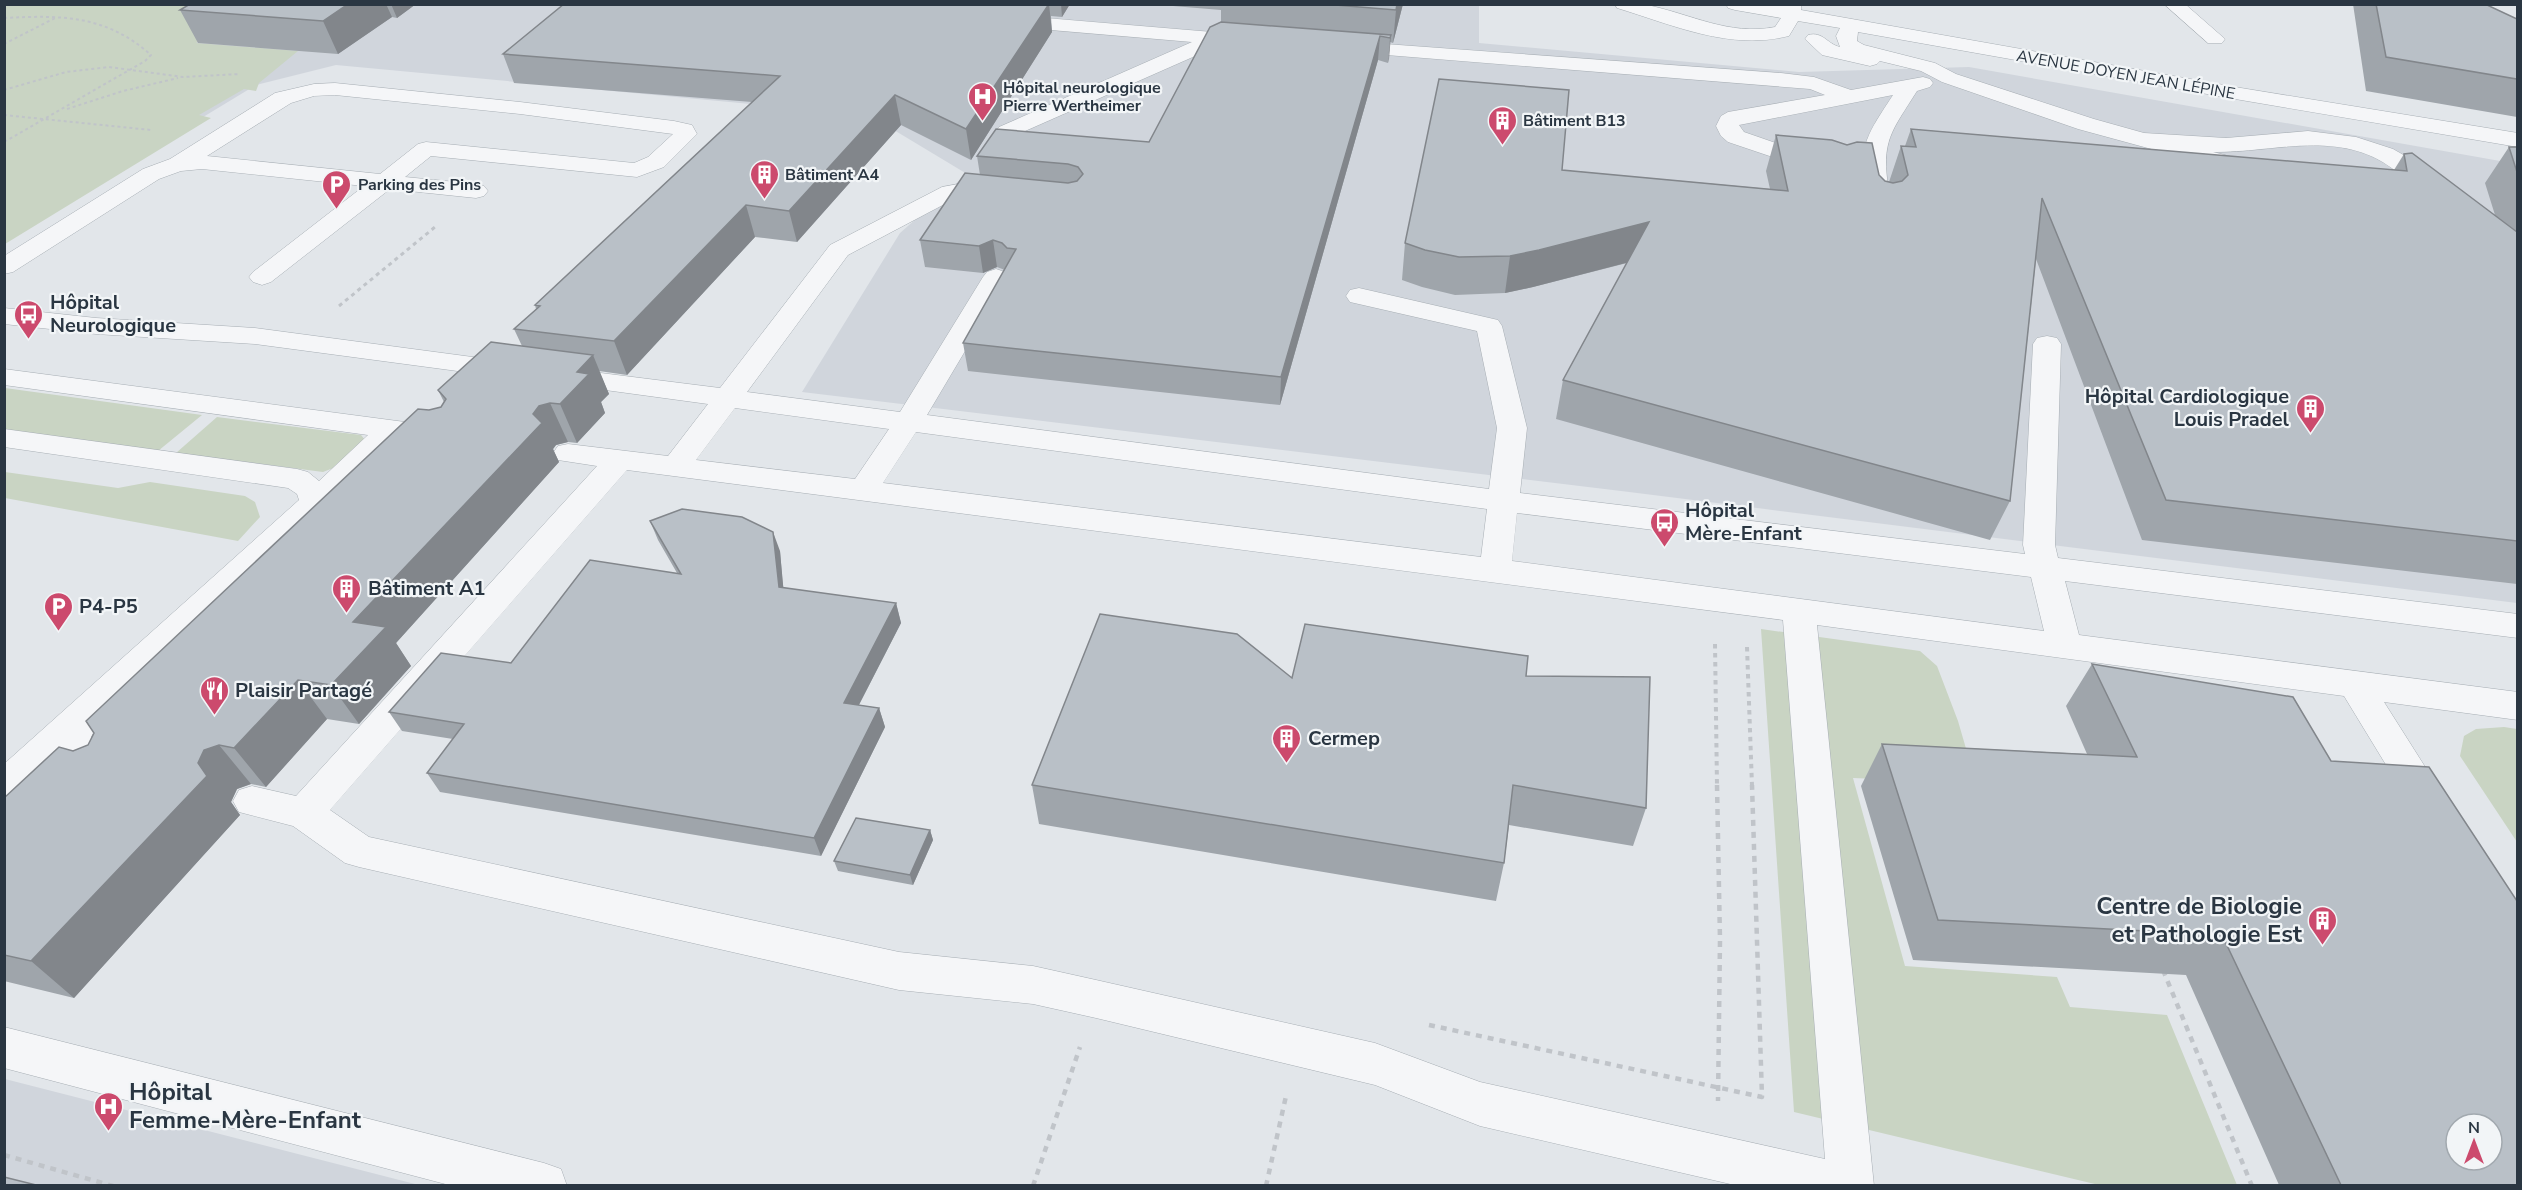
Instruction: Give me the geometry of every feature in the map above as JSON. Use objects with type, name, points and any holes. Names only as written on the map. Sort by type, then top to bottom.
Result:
[{"type":"street","points":[[936,4],[956,16],[1264,42]]},
{"type":"street","points":[[1624,4],[1728,34],[1767,37],[1782,32],[1791,10]]},
{"type":"street","name":"AVENUE DOYEN JEAN LÉPINE","points":[[1735,4],[1791,10],[1851,25],[2517,140]]},
{"type":"street","points":[[2173,4],[2215,39]]},
{"type":"street","points":[[1851,25],[1846,36],[1848,44],[1857,49],[1928,67],[1949,78],[2086,124],[2257,170]]},
{"type":"street","points":[[1007,132],[1217,38]]},
{"type":"street","points":[[1815,39],[1820,46],[1829,51],[1882,64],[1909,86]]},
{"type":"street","points":[[1323,46],[1781,79],[1814,83],[1847,96]]},
{"type":"street","points":[[1836,171],[1736,137],[1729,131],[1727,126],[1729,121],[1736,117],[1949,78]]},
{"type":"street","points":[[1881,210],[1872,168],[1873,147],[1880,129],[1895,110],[1909,86]]},
{"type":"street","points":[[4,267],[151,174],[178,164],[283,98],[314,90],[347,90],[568,113],[674,128],[684,130],[686,134],[656,162],[637,170],[426,148],[262,277]]},
{"type":"street","points":[[2146,139],[2198,146],[2314,138],[2343,141],[2376,150],[2399,160],[2410,171],[2406,177],[2357,183]]},
{"type":"street","points":[[178,164],[202,162],[476,191]]},
{"type":"street","points":[[676,466],[839,250],[950,192],[969,189],[1021,194]]},
{"type":"street","points":[[862,490],[907,422],[996,277]]},
{"type":"street","points":[[1359,296],[1489,326],[1512,428],[1495,570]]},
{"type":"street","points":[[4,316],[96,326],[255,336],[1503,501],[2517,626]]},
{"type":"street","points":[[2048,344],[2039,545],[2065,645]]},
{"type":"street","points":[[4,377],[425,434]]},
{"type":"street","points":[[4,787],[315,502],[391,429]]},
{"type":"street","points":[[4,438],[297,480],[310,489],[315,502]]},
{"type":"street","points":[[568,453],[1495,570],[2517,706]]},
{"type":"street","points":[[304,813],[620,459]]},
{"type":"street","points":[[1798,611],[1851,1185]]},
{"type":"street","points":[[2356,686],[2449,835]]},
{"type":"street","points":[[84,715],[73,737],[76,757],[109,773]]},
{"type":"street","points":[[252,801],[304,813],[359,851],[899,971],[1033,985],[1096,999],[1375,1064],[1480,1104],[1842,1185]]},
{"type":"street","points":[[4,1047],[544,1185]]},
{"type":"path","points":[[4,18],[58,17],[109,25],[128,34],[151,55],[130,70],[4,142]]},
{"type":"path","points":[[4,44],[58,17]]},
{"type":"path","points":[[4,90],[66,72],[109,67],[183,77]]},
{"type":"path","points":[[58,112],[123,91],[183,77],[240,74]]},
{"type":"path","points":[[4,115],[157,130]]},
{"type":"path","points":[[1427,1025],[1762,1097],[1730,602]]},
{"type":"path","points":[[1717,1158],[1720,940],[1730,602]]},
{"type":"path","points":[[2160,964],[2252,1185]]},
{"type":"path","points":[[1033,1185],[1096,999]]},
{"type":"path","points":[[1266,1185],[1298,1046]]},
{"type":"path","points":[[4,1155],[113,1185]]},
{"type":"shaded area","points":[[1479,4],[1479,43],[1799,72],[1969,67],[2517,164],[2517,603],[802,392],[900,233],[967,174],[869,115],[336,65],[256,85],[5,237],[5,5]]},
{"type":"shaded area","name":"Hôpital Femme-Mère-Enfant","points":[[5,1079],[419,1185],[5,1185]]},
{"type":"green space","points":[[235,4],[256,6],[196,43],[298,51],[259,83],[256,91],[244,89],[199,115],[211,118],[5,244],[5,5]]},
{"type":"green space","points":[[5,388],[202,415],[158,451],[5,430]]},
{"type":"green space","points":[[217,417],[361,435],[365,440],[341,465],[323,472],[176,453]]},
{"type":"green space","points":[[5,472],[118,488],[150,482],[245,496],[255,502],[260,517],[238,541],[5,498]]},
{"type":"green space","points":[[1761,629],[1920,651],[1937,666],[1958,721],[1976,783],[1853,778],[1905,966],[2057,977],[2070,1007],[2167,1015],[2237,1185],[2099,1185],[1794,1112]]},
{"type":"green space","points":[[2504,727],[2517,729],[2517,842],[2460,756],[2464,736],[2476,729]]},
{"type":"building","points":[[190,4],[348,4],[323,21],[180,10]]},
{"type":"building","points":[[564,4],[1049,4],[966,129],[895,95],[789,211],[746,205],[614,341],[514,329],[540,306],[535,305],[780,76],[503,54]]},
{"type":"building","points":[[1323,4],[1397,4],[1396,10]]},
{"type":"building","points":[[2376,4],[2485,4],[2517,19],[2517,79],[2386,57]]},
{"type":"building","points":[[1221,22],[1391,35],[1390,38],[1380,36],[1281,377],[963,343],[1016,249],[1007,248],[1002,243],[993,240],[979,246],[920,240],[965,173],[1068,183],[1077,181],[1083,174],[1078,167],[1068,164],[977,156],[996,129],[1149,142],[1210,27]]},
{"type":"building","points":[[1439,79],[1569,90],[1562,170],[1788,191],[1776,135],[1832,140],[1847,145],[1857,142],[1872,143],[1879,175],[1885,181],[1893,183],[1902,181],[1908,175],[1901,146],[1916,147],[1911,129],[2407,171],[2404,154],[2412,153],[2517,232],[2517,541],[2166,500],[2042,198],[2010,501],[1563,380],[1649,222],[1510,256],[1459,257],[1405,243]]},
{"type":"building","points":[[2509,147],[2517,147],[2517,172]]},
{"type":"building","points":[[491,342],[593,355],[577,372],[589,374],[560,404],[550,403],[539,406],[533,414],[542,423],[353,622],[386,627],[331,685],[298,680],[234,748],[219,745],[204,750],[198,763],[207,776],[31,961],[4,955],[4,798],[59,747],[73,751],[88,745],[94,733],[86,721],[418,409],[429,410],[441,407],[446,399],[438,390]]},
{"type":"building","points":[[682,509],[742,517],[773,532],[779,587],[896,603],[844,703],[879,708],[814,838],[427,773],[464,724],[389,712],[441,653],[511,663],[590,560],[681,574],[650,521]]},
{"type":"building","name":"Cermep","points":[[1100,614],[1237,634],[1292,678],[1305,624],[1528,656],[1526,676],[1650,677],[1646,808],[1513,785],[1504,863],[1032,785]]},
{"type":"building","name":"Centre de Biologie et Pathologie Est","points":[[2092,664],[2293,697],[2331,761],[2429,767],[2517,901],[2517,1185],[2341,1185],[2222,935],[1938,920],[1882,744],[2137,757]]},
{"type":"building","points":[[856,818],[930,830],[910,875],[834,861]]},
{"type":"building","points":[[4,1177],[36,1185],[4,1185]]},
{"type":"place","name":"Hôpital neurologique Pierre Wertheimer","points":[[982,122]]},
{"type":"place","name":"Bâtiment B13","points":[[1502,146]]},
{"type":"place","name":"Bâtiment A4","points":[[764,200]]},
{"type":"place","name":"Parking des Pins","points":[[337,210]]},
{"type":"place","name":"Hôpital Neurologique","points":[[29,340]]},
{"type":"place","name":"Hôpital Cardiologique Louis Pradel","points":[[2310,434]]},
{"type":"place","name":"Hôpital Mère-Enfant","points":[[1664,548]]},
{"type":"place","name":"Bâtiment A1","points":[[347,614]]},
{"type":"place","name":"P4-P5","points":[[58,632]]},
{"type":"place","name":"Plaisir Partagé","points":[[214,716]]},
{"type":"place","name":"Cermep","points":[[1287,764]]},
{"type":"place","name":"Centre de Biologie et Pathologie Est","points":[[2323,946]]},
{"type":"place","name":"Hôpital Femme-Mère-Enfant","points":[[108,1132]]}]
